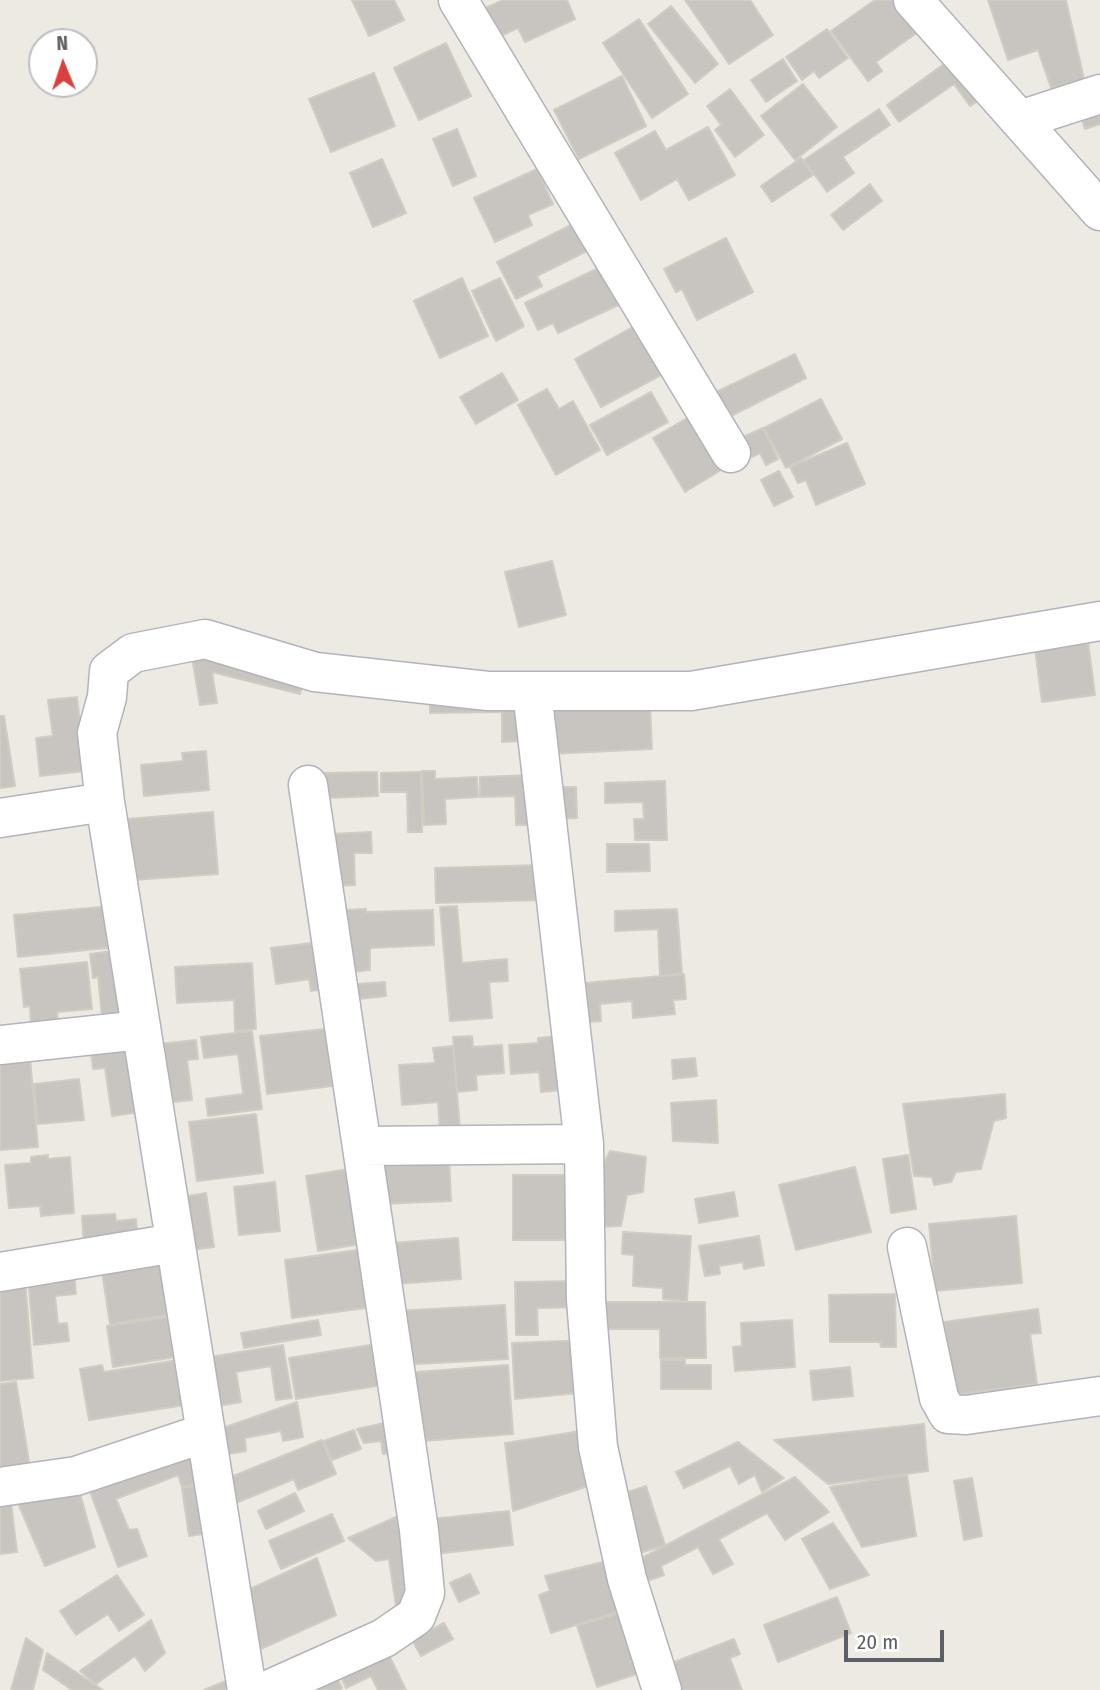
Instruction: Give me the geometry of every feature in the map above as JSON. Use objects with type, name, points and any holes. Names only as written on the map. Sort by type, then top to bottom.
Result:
[{"type":"street","points":[[458,0],[731,453]]},
{"type":"street","points":[[913,0],[1100,211]]},
{"type":"street","points":[[1020,120],[1100,94]]},
{"type":"street","points":[[247,1690],[105,802],[97,733],[107,697],[109,671],[133,653],[205,639],[315,672],[488,691],[691,691],[1100,621]]},
{"type":"street","points":[[532,691],[584,1144],[586,1300],[598,1447],[627,1579],[662,1690]]},
{"type":"street","points":[[268,1690],[384,1637],[416,1616],[425,1593],[419,1530],[308,785]]},
{"type":"street","points":[[0,818],[105,802]]},
{"type":"street","points":[[0,1045],[141,1030]]},
{"type":"street","points":[[362,1146],[584,1144]]},
{"type":"street","points":[[0,1272],[175,1242]]},
{"type":"street","points":[[906,1247],[939,1398],[948,1414],[966,1415],[1100,1396]]},
{"type":"street","points":[[0,1487],[76,1476],[205,1433]]},
{"type":"building","points":[[352,0],[394,0],[404,20],[369,36]]},
{"type":"building","points":[[503,0],[567,0],[575,19],[525,42],[518,28],[494,39],[481,10]]},
{"type":"building","points":[[685,0],[750,0],[773,35],[729,64]]},
{"type":"building","points":[[875,0],[895,0],[918,32],[876,62],[882,71],[868,81],[831,31]]},
{"type":"building","points":[[988,0],[1066,0],[1084,79],[1051,88],[1038,50],[1008,60]]},
{"type":"building","points":[[671,6],[718,64],[695,83],[648,24]]},
{"type":"building","points":[[639,19],[688,94],[652,118],[603,43]]},
{"type":"building","points":[[827,29],[848,58],[819,78],[814,71],[802,80],[786,57]]},
{"type":"building","points":[[446,43],[471,96],[419,120],[394,68]]},
{"type":"building","points":[[955,56],[984,97],[970,106],[954,84],[899,122],[887,105]]},
{"type":"building","points":[[783,59],[797,81],[766,102],[751,80]]},
{"type":"building","points":[[374,73],[395,126],[331,152],[309,99]]},
{"type":"building","points":[[622,76],[646,126],[579,159],[554,110]]},
{"type":"building","points":[[803,84],[837,127],[795,160],[761,116]]},
{"type":"building","points":[[730,89],[764,135],[735,157],[715,130],[721,125],[707,106]]},
{"type":"building","points":[[1100,100],[1100,124],[1085,129],[1078,107]]},
{"type":"building","points":[[879,109],[890,125],[843,157],[854,173],[827,192],[804,160]]},
{"type":"building","points":[[708,127],[735,175],[689,200],[677,179],[641,200],[615,153],[655,131],[666,150]]},
{"type":"building","points":[[457,129],[476,176],[453,186],[433,139]]},
{"type":"building","points":[[801,158],[813,175],[772,202],[761,186]]},
{"type":"building","points":[[382,159],[406,213],[373,227],[350,173]]},
{"type":"building","points":[[537,169],[553,204],[528,215],[532,225],[495,242],[474,198]]},
{"type":"building","points":[[870,184],[882,201],[843,230],[831,215]]},
{"type":"building","points":[[577,222],[591,249],[537,276],[542,286],[516,299],[497,262]]},
{"type":"building","points":[[726,238],[753,292],[697,320],[682,289],[676,292],[664,269]]},
{"type":"building","points":[[605,265],[623,303],[558,333],[553,323],[538,330],[525,303]]},
{"type":"building","points":[[462,278],[488,336],[440,358],[414,301]]},
{"type":"building","points":[[500,278],[524,326],[496,341],[472,291]]},
{"type":"building","points":[[638,324],[665,373],[601,407],[575,359]]},
{"type":"building","points":[[795,354],[806,378],[731,416],[728,410],[718,416],[708,396]]},
{"type":"building","points":[[502,373],[518,400],[476,424],[460,397]]},
{"type":"building","points":[[547,389],[559,409],[573,401],[600,450],[556,475],[518,405]]},
{"type":"building","points":[[651,392],[668,422],[607,455],[590,425]]},
{"type":"building","points":[[821,399],[842,439],[786,468],[764,428]]},
{"type":"building","points":[[694,414],[726,467],[685,492],[653,438]]},
{"type":"building","points":[[763,428],[778,459],[766,465],[760,453],[752,457],[743,437]]},
{"type":"building","points":[[847,443],[865,484],[816,505],[806,480],[798,483],[790,467]]},
{"type":"building","points":[[779,471],[793,497],[774,506],[761,480]]},
{"type":"building","points":[[552,561],[566,615],[519,627],[505,572]]},
{"type":"building","points":[[1088,642],[1095,695],[1042,702],[1035,649]]},
{"type":"building","points":[[191,651],[305,675],[300,694],[212,672],[217,703],[200,705]]},
{"type":"building","points":[[523,695],[523,741],[502,742],[502,712],[430,713],[430,696]]},
{"type":"building","points":[[77,697],[85,771],[40,776],[36,738],[53,736],[48,700]]},
{"type":"building","points":[[650,705],[652,749],[548,754],[546,710]]},
{"type":"building","points":[[0,716],[4,716],[15,786],[0,788]]},
{"type":"building","points":[[206,751],[209,790],[144,796],[141,765],[183,761],[182,753]]},
{"type":"building","points":[[422,771],[435,771],[435,779],[477,777],[478,797],[445,799],[446,824],[424,825]]},
{"type":"building","points":[[377,772],[378,796],[326,798],[325,773]]},
{"type":"building","points":[[421,772],[422,832],[408,832],[407,792],[381,792],[381,773]]},
{"type":"building","points":[[532,775],[534,825],[516,825],[515,796],[480,797],[480,777]]},
{"type":"building","points":[[665,781],[667,840],[635,840],[634,819],[644,819],[643,802],[605,803],[605,783]]},
{"type":"building","points":[[550,787],[576,787],[577,818],[551,819]]},
{"type":"building","points":[[213,812],[218,874],[132,880],[127,819]]},
{"type":"building","points":[[371,832],[372,853],[354,853],[355,885],[332,886],[331,834]]},
{"type":"building","points":[[607,844],[649,844],[650,871],[607,872]]},
{"type":"building","points":[[542,865],[543,900],[436,903],[435,868]]},
{"type":"building","points":[[112,906],[116,947],[18,957],[14,915]]},
{"type":"building","points":[[457,906],[462,963],[507,959],[508,981],[489,982],[492,1018],[450,1021],[440,907]]},
{"type":"building","points":[[366,909],[366,912],[433,910],[434,945],[370,948],[370,970],[352,972],[344,910]]},
{"type":"building","points":[[677,909],[682,973],[660,976],[658,929],[615,931],[615,911]]},
{"type":"building","points":[[328,941],[334,988],[311,991],[309,979],[276,984],[271,948]]},
{"type":"building","points":[[118,950],[127,1023],[103,1026],[98,977],[93,978],[90,954]]},
{"type":"building","points":[[87,962],[92,1009],[57,1012],[58,1022],[31,1025],[30,1006],[24,1007],[20,969]]},
{"type":"building","points":[[252,963],[256,1029],[235,1031],[234,1000],[177,1003],[175,967]]},
{"type":"building","points":[[684,974],[686,999],[673,1000],[675,1014],[633,1018],[632,1001],[600,1004],[601,1021],[578,1023],[574,984]]},
{"type":"building","points":[[385,982],[386,996],[358,999],[357,984]]},
{"type":"building","points":[[325,1029],[332,1086],[267,1094],[260,1036]]},
{"type":"building","points":[[252,1031],[262,1109],[208,1116],[206,1099],[243,1094],[238,1054],[204,1058],[201,1037]]},
{"type":"building","points":[[472,1036],[473,1047],[502,1045],[504,1073],[476,1075],[477,1090],[457,1092],[453,1037]]},
{"type":"building","points":[[559,1036],[563,1090],[541,1092],[539,1072],[511,1074],[509,1045],[538,1043],[538,1038]]},
{"type":"building","points":[[137,1038],[147,1111],[112,1116],[105,1068],[93,1069],[90,1044]]},
{"type":"building","points":[[196,1040],[198,1059],[187,1060],[192,1100],[166,1103],[159,1044]]},
{"type":"building","points":[[453,1046],[460,1129],[440,1131],[438,1102],[402,1105],[399,1065],[435,1063],[433,1048]]},
{"type":"building","points":[[30,1058],[38,1147],[0,1150],[0,1061]]},
{"type":"building","points":[[695,1058],[697,1076],[673,1079],[672,1060]]},
{"type":"building","points":[[79,1079],[84,1120],[38,1124],[34,1084]]},
{"type":"building","points":[[1005,1094],[1006,1118],[994,1121],[981,1169],[956,1172],[951,1182],[934,1185],[932,1177],[914,1176],[903,1104]]},
{"type":"building","points":[[716,1100],[718,1143],[673,1141],[671,1103]]},
{"type":"building","points":[[256,1114],[263,1173],[197,1181],[189,1122]]},
{"type":"building","points":[[610,1151],[646,1157],[643,1192],[627,1195],[621,1226],[599,1227],[603,1165]]},
{"type":"building","points":[[48,1155],[48,1159],[70,1157],[74,1213],[41,1216],[40,1206],[9,1208],[5,1165],[31,1163],[31,1157]]},
{"type":"building","points":[[908,1155],[916,1209],[891,1213],[883,1159]]},
{"type":"building","points":[[449,1156],[451,1201],[378,1204],[376,1159]]},
{"type":"building","points":[[361,1167],[373,1242],[318,1251],[306,1176]]},
{"type":"building","points":[[855,1167],[871,1232],[796,1250],[779,1185]]},
{"type":"building","points":[[513,1175],[575,1175],[575,1240],[513,1240]]},
{"type":"building","points":[[275,1182],[280,1231],[239,1235],[234,1187]]},
{"type":"building","points":[[734,1192],[738,1216],[699,1223],[695,1199]]},
{"type":"building","points":[[206,1193],[214,1247],[190,1250],[182,1197]]},
{"type":"building","points":[[115,1214],[116,1221],[136,1219],[138,1242],[84,1246],[82,1216]]},
{"type":"building","points":[[1016,1216],[1022,1283],[935,1291],[929,1224]]},
{"type":"building","points":[[623,1232],[691,1236],[687,1301],[663,1299],[663,1288],[633,1286],[634,1255],[622,1254]]},
{"type":"building","points":[[759,1236],[764,1265],[744,1269],[743,1262],[719,1266],[720,1274],[705,1276],[699,1246]]},
{"type":"building","points":[[458,1238],[461,1279],[395,1284],[392,1243]]},
{"type":"building","points":[[372,1248],[380,1306],[292,1318],[285,1260]]},
{"type":"building","points":[[163,1255],[173,1314],[110,1324],[101,1265]]},
{"type":"building","points":[[74,1273],[76,1294],[55,1296],[58,1324],[67,1323],[69,1341],[34,1345],[28,1276]]},
{"type":"building","points":[[25,1280],[33,1378],[0,1381],[0,1282]]},
{"type":"building","points":[[579,1281],[579,1307],[537,1308],[538,1335],[516,1335],[515,1282]]},
{"type":"building","points":[[895,1294],[896,1347],[881,1347],[880,1342],[830,1342],[829,1295]]},
{"type":"building","points":[[594,1302],[705,1302],[706,1358],[660,1358],[660,1329],[594,1329]]},
{"type":"building","points":[[505,1305],[508,1359],[399,1365],[396,1311]]},
{"type":"building","points":[[1038,1309],[1041,1333],[1030,1334],[1037,1384],[954,1395],[944,1322]]},
{"type":"building","points":[[175,1316],[182,1356],[113,1367],[107,1326]]},
{"type":"building","points":[[318,1320],[321,1335],[244,1348],[241,1333]]},
{"type":"building","points":[[792,1320],[795,1367],[735,1371],[733,1347],[742,1346],[741,1323]]},
{"type":"building","points":[[588,1340],[579,1393],[515,1399],[512,1343]]},
{"type":"building","points":[[382,1343],[389,1384],[296,1399],[289,1358]]},
{"type":"building","points":[[283,1345],[292,1398],[276,1400],[271,1366],[236,1372],[241,1402],[218,1406],[210,1357]]},
{"type":"building","points":[[184,1359],[191,1404],[89,1420],[80,1369],[102,1365],[104,1372]]},
{"type":"building","points":[[661,1360],[685,1360],[685,1365],[711,1365],[711,1389],[661,1389]]},
{"type":"building","points":[[508,1365],[513,1434],[410,1442],[404,1373]]},
{"type":"building","points":[[850,1367],[853,1396],[813,1400],[810,1371]]},
{"type":"building","points":[[16,1382],[31,1474],[0,1479],[0,1384]]},
{"type":"building","points":[[297,1402],[303,1437],[283,1441],[281,1431],[245,1438],[246,1451],[222,1455],[220,1429]]},
{"type":"building","points":[[398,1420],[400,1452],[383,1454],[381,1441],[364,1443],[357,1429]]},
{"type":"building","points":[[924,1424],[928,1471],[828,1484],[774,1440]]},
{"type":"building","points":[[354,1430],[361,1449],[332,1460],[324,1441]]},
{"type":"building","points":[[587,1430],[600,1482],[513,1511],[505,1443]]},
{"type":"building","points":[[322,1440],[336,1474],[298,1490],[294,1479],[236,1503],[226,1479]]},
{"type":"building","points":[[738,1442],[784,1478],[762,1492],[755,1475],[739,1484],[730,1466],[684,1488],[676,1472]]},
{"type":"building","points":[[197,1449],[202,1483],[182,1487],[178,1475],[116,1499],[129,1530],[137,1529],[147,1556],[118,1567],[88,1486]]},
{"type":"building","points":[[907,1475],[916,1536],[862,1547],[830,1487]]},
{"type":"building","points":[[795,1477],[829,1512],[785,1540],[767,1513],[719,1539],[733,1564],[713,1574],[698,1547],[661,1566],[664,1575],[647,1581],[640,1559]]},
{"type":"building","points":[[972,1478],[982,1536],[964,1540],[954,1481]]},
{"type":"building","points":[[203,1485],[209,1533],[189,1536],[182,1488]]},
{"type":"building","points":[[646,1486],[665,1545],[640,1553],[622,1494]]},
{"type":"building","points":[[79,1490],[95,1547],[45,1566],[14,1494]]},
{"type":"building","points":[[295,1493],[304,1511],[266,1529],[258,1511]]},
{"type":"building","points":[[10,1494],[17,1552],[0,1554],[0,1495]]},
{"type":"building","points":[[509,1511],[513,1545],[435,1554],[431,1519]]},
{"type":"building","points":[[408,1512],[420,1596],[397,1613],[389,1559],[376,1561],[348,1538]]},
{"type":"building","points":[[332,1514],[344,1541],[281,1569],[269,1541]]},
{"type":"building","points":[[833,1523],[869,1575],[830,1589],[802,1539]]},
{"type":"building","points":[[317,1558],[336,1615],[254,1652],[248,1590]]},
{"type":"building","points":[[607,1561],[626,1609],[551,1633],[539,1595],[550,1591],[545,1576]]},
{"type":"building","points":[[470,1574],[479,1593],[459,1602],[450,1583]]},
{"type":"building","points":[[117,1575],[144,1615],[119,1631],[108,1614],[76,1635],[60,1611]]},
{"type":"building","points":[[837,1597],[851,1633],[778,1662],[764,1625]]},
{"type":"building","points":[[629,1610],[649,1670],[597,1687],[577,1626]]},
{"type":"building","points":[[151,1620],[165,1653],[145,1671],[135,1656],[96,1684],[80,1671]]},
{"type":"building","points":[[444,1623],[453,1639],[421,1656],[412,1640]]},
{"type":"building","points":[[26,1638],[43,1650],[33,1690],[11,1690]]},
{"type":"building","points":[[734,1639],[740,1654],[730,1658],[742,1690],[679,1690],[669,1664]]},
{"type":"building","points":[[385,1647],[406,1690],[378,1690],[371,1676],[346,1688],[338,1670]]},
{"type":"building","points":[[47,1653],[103,1690],[72,1690],[43,1670]]},
{"type":"building","points":[[334,1672],[342,1688],[340,1690],[296,1690]]},
{"type":"building","points":[[233,1678],[236,1690],[204,1690]]}]
